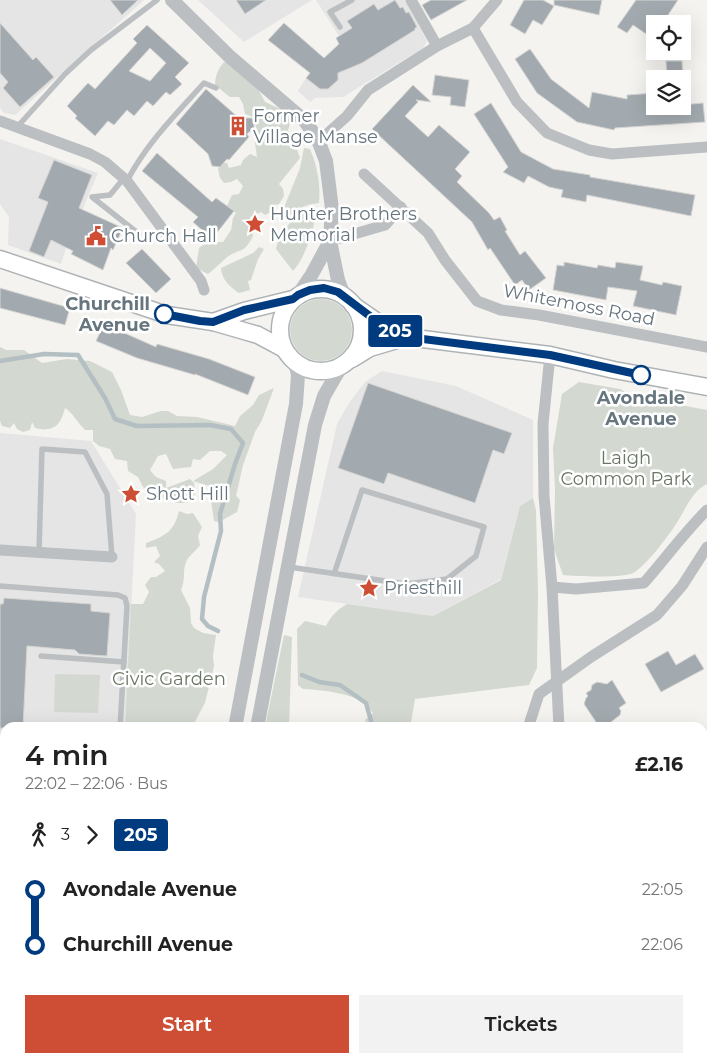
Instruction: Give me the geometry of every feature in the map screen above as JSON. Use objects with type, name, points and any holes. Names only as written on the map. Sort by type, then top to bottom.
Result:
[{"type":"main road","points":[[0,259],[168,315],[213,322],[258,335],[284,349]]},
{"type":"main road","points":[[213,322],[244,310],[295,297],[310,290],[324,288],[338,292],[379,323],[407,337],[550,355],[614,370],[707,387]]},
{"type":"main road","points":[[295,297],[288,304],[281,317],[279,330],[281,344],[288,356],[311,370],[325,372],[346,363],[370,348],[407,337]]},
{"type":"main road","points":[[346,363],[357,350],[362,337],[362,323],[358,310],[348,300]]},
{"type":"street","points":[[172,0],[229,56],[304,121],[318,140],[326,161],[332,209],[330,240],[338,280],[348,300]]},
{"type":"street","points":[[411,0],[437,46]]},
{"type":"street","points":[[318,140],[347,116],[368,90],[437,46],[473,28],[497,0]]},
{"type":"street","points":[[473,28],[517,102],[547,132],[588,150],[612,154],[707,147]]},
{"type":"street","points":[[0,121],[18,126],[90,154],[105,162],[125,180],[201,282],[204,290]]},
{"type":"street","name":"Whitemoss Road","points":[[364,174],[428,233],[445,260],[477,301],[501,310],[539,315],[707,347]]},
{"type":"street","points":[[295,297],[311,276],[330,240],[385,225],[401,207]]},
{"type":"street","points":[[550,355],[543,424],[544,496],[552,586],[559,722]]},
{"type":"street","points":[[236,722],[296,404],[298,375],[295,362]]},
{"type":"street","points":[[257,722],[318,410],[324,396],[346,363]]},
{"type":"street","points":[[552,586],[576,589],[644,583],[668,556],[687,530],[707,510]]},
{"type":"street","points":[[530,722],[539,694],[657,615],[682,586],[707,547]]},
{"type":"street","points":[[0,550],[112,557]]},
{"type":"lane","points":[[18,126],[66,74],[92,50],[157,0]]},
{"type":"lane","points":[[340,27],[330,12],[352,0]]},
{"type":"lane","points":[[139,234],[92,197],[110,195],[125,180],[161,130],[204,83],[216,88]]},
{"type":"lane","points":[[39,552],[42,448],[85,452],[107,494],[112,557]]},
{"type":"lane","points":[[287,567],[334,574],[406,584],[447,579],[476,556],[484,527],[362,490],[334,574]]},
{"type":"lane","points":[[0,586],[118,595],[125,598],[127,606],[120,722]]},
{"type":"lane","points":[[41,656],[124,662]]},
{"type":"shaded area","points":[[0,0],[144,0],[15,115],[4,113],[0,108]]},
{"type":"shaded area","points":[[198,0],[312,0],[244,42]]},
{"type":"shaded area","points":[[316,0],[405,0],[427,41],[423,48],[343,97],[315,98],[310,102],[298,91],[306,78],[339,44],[336,38],[339,36]]},
{"type":"shaded area","points":[[0,139],[98,173],[61,264],[8,245],[9,217],[0,204]]},
{"type":"shaded area","points":[[382,371],[456,386],[533,420],[533,498],[520,506],[501,579],[433,616],[298,597],[337,424],[349,403],[365,382]]},
{"type":"shaded area","points":[[0,433],[91,441],[136,514],[125,722],[0,722]]},
{"type":"green space","points":[[230,61],[256,85],[265,102],[287,112],[290,124],[288,130],[300,158],[279,184],[283,189],[284,196],[279,204],[275,205],[271,212],[265,215],[261,212],[250,217],[253,236],[247,246],[226,258],[208,274],[196,268],[199,248],[207,242],[223,242],[231,230],[236,213],[227,206],[232,195],[239,194],[243,186],[237,179],[224,183],[220,178],[218,169],[223,163],[227,163],[229,168],[241,165],[243,160],[250,154],[257,157],[255,143],[256,127],[253,117],[245,114],[239,97],[230,97],[215,85],[220,67],[224,62]]},
{"type":"green space","points":[[304,148],[310,149],[315,162],[319,182],[319,203],[299,209],[283,223],[279,220],[300,168]]},
{"type":"green space","points":[[314,208],[318,209],[309,242],[293,271],[276,249],[278,242],[285,229],[295,218]]},
{"type":"green space","points":[[259,247],[264,249],[258,259],[251,280],[248,281],[250,290],[239,293],[230,286],[221,272],[221,268],[253,253]]},
{"type":"green space","points":[[315,299],[327,299],[343,308],[350,318],[352,330],[350,342],[343,352],[327,361],[315,361],[304,356],[295,347],[290,336],[290,324],[295,313],[304,304]]},
{"type":"green space","points":[[0,347],[6,350],[24,350],[42,363],[67,359],[90,361],[112,372],[130,415],[142,417],[161,411],[168,411],[177,416],[197,417],[235,426],[240,416],[253,405],[259,395],[274,388],[243,465],[236,496],[240,500],[237,512],[219,522],[214,521],[209,486],[193,481],[213,469],[227,455],[221,451],[210,451],[200,460],[193,459],[191,467],[173,469],[166,454],[158,456],[150,470],[156,477],[166,481],[166,488],[190,479],[194,483],[195,494],[187,503],[177,503],[161,498],[143,487],[138,477],[128,471],[127,461],[115,459],[110,449],[99,446],[93,441],[93,430],[85,430],[65,408],[59,423],[52,428],[35,428],[32,422],[30,430],[23,432],[17,429],[14,423],[10,428],[2,426],[0,421]]},
{"type":"green space","name":"Laigh Common Park","points":[[579,382],[620,389],[632,396],[707,410],[707,484],[692,498],[654,554],[635,572],[630,574],[621,576],[563,575],[554,549],[555,491],[553,448],[562,394]]},
{"type":"green space","points":[[533,498],[536,510],[537,668],[529,685],[415,699],[411,722],[366,722],[365,720],[373,713],[361,700],[336,693],[303,689],[298,685],[297,629],[305,621],[326,626],[330,619],[347,604],[433,616],[501,580],[520,506]]},
{"type":"green space","name":"Civic Garden","points":[[179,511],[187,514],[193,513],[202,527],[198,536],[200,545],[186,562],[181,590],[190,608],[191,623],[194,628],[203,633],[216,635],[213,656],[214,666],[205,703],[195,722],[125,722],[131,604],[143,604],[149,592],[145,585],[151,577],[156,577],[165,571],[159,564],[154,562],[160,556],[156,546],[146,548],[146,543],[168,532]]},
{"type":"green space","points":[[284,635],[292,637],[289,722],[266,722]]},
{"type":"green space","points":[[55,674],[100,675],[98,713],[54,712]]},
{"type":"building","points":[[110,0],[138,0],[122,15]]},
{"type":"building","points":[[236,0],[266,0],[245,14]]},
{"type":"building","points":[[395,0],[400,8],[403,7],[406,13],[409,12],[417,27],[415,30],[362,63],[338,73],[338,80],[328,89],[320,89],[306,78],[310,73],[268,40],[284,23],[324,58],[339,44],[336,38],[352,28],[347,21],[374,4],[378,10]]},
{"type":"building","points":[[431,0],[467,0],[431,20],[422,5]]},
{"type":"building","points":[[524,0],[543,0],[554,6],[542,25],[533,20],[525,34],[510,25]]},
{"type":"building","points":[[554,0],[602,0],[599,15],[554,5]]},
{"type":"building","points":[[636,0],[678,0],[668,15],[646,15],[646,34],[633,25],[627,33],[617,27]]},
{"type":"building","points":[[0,23],[33,60],[36,57],[54,77],[20,107],[3,88],[8,82],[0,73]]},
{"type":"building","points":[[147,25],[189,63],[175,77],[182,84],[170,95],[166,92],[153,106],[147,101],[134,116],[127,110],[114,125],[108,121],[95,136],[75,118],[77,116],[67,106],[88,83],[95,89],[137,43],[133,39]],"holes":[[[150,48],[166,63],[150,81],[129,71]]]},
{"type":"building","points":[[530,49],[551,79],[589,108],[592,92],[627,99],[627,95],[646,94],[646,115],[691,115],[691,104],[703,103],[705,122],[615,128],[614,130],[577,122],[537,93],[515,59]]},
{"type":"building","points":[[666,61],[682,61],[682,70],[666,70]]},
{"type":"building","points":[[435,75],[469,80],[465,107],[450,105],[451,97],[432,95]]},
{"type":"building","points":[[413,85],[431,102],[416,100],[418,102],[405,116],[428,137],[439,125],[470,152],[455,169],[462,176],[457,182],[494,220],[500,217],[507,230],[505,231],[520,255],[525,251],[546,278],[529,290],[522,280],[515,285],[490,248],[488,250],[472,222],[372,129]]},
{"type":"building","name":"Former Village Manse","points":[[206,89],[239,118],[252,118],[254,121],[254,128],[247,134],[249,137],[229,160],[227,159],[220,167],[212,166],[208,154],[176,124]]},
{"type":"building","points":[[491,103],[521,152],[553,169],[695,195],[691,216],[587,195],[586,202],[561,197],[563,190],[549,187],[528,176],[524,183],[503,172],[508,167],[474,114]]},
{"type":"building","points":[[157,153],[212,202],[216,198],[234,211],[212,239],[193,222],[198,217],[142,171]]},
{"type":"building","points":[[54,160],[92,175],[79,208],[123,228],[113,250],[111,248],[103,270],[71,254],[73,251],[51,240],[44,257],[29,251],[48,202],[38,198]]},
{"type":"building","points":[[142,249],[171,279],[156,293],[126,263]]},
{"type":"building","points":[[564,262],[597,268],[598,265],[615,268],[616,262],[643,266],[640,280],[662,285],[663,282],[682,286],[676,315],[633,306],[637,291],[608,287],[606,300],[553,290],[557,265],[564,266]]},
{"type":"building","points":[[0,288],[70,308],[65,325],[0,308]]},
{"type":"building","points":[[104,324],[156,347],[157,344],[209,359],[255,377],[248,395],[195,374],[137,358],[96,341]]},
{"type":"building","points":[[368,383],[512,433],[504,454],[493,450],[475,503],[388,473],[384,484],[338,468]]},
{"type":"building","points":[[4,598],[91,604],[91,611],[110,613],[107,656],[79,654],[75,650],[27,646],[23,722],[0,722],[0,604],[3,604]]},
{"type":"building","points":[[668,651],[676,665],[695,654],[704,669],[661,692],[645,664]]},
{"type":"building","points":[[612,680],[626,703],[619,708],[621,711],[620,715],[611,722],[596,722],[584,704],[588,696],[586,693],[597,682],[607,684]]},
{"type":"waterway","points":[[0,361],[44,354],[78,355],[105,398],[115,419],[137,426],[210,425],[231,429],[243,443],[220,514],[221,531],[204,597],[202,619],[208,626],[218,631]]},
{"type":"waterway","points":[[302,675],[319,682],[340,685],[366,703],[371,722]]},
{"type":"bus line","name":"205","points":[[164,314],[213,322],[244,310],[293,299],[310,290],[324,288],[338,292],[379,323],[407,337],[550,355],[641,375]]},
{"type":"place","name":"Former Village Manse","points":[[238,126]]},
{"type":"place","name":"Hunter Brothers Memorial","points":[[255,224]]},
{"type":"place","name":"Church Hall","points":[[96,236]]},
{"type":"place","name":"Churchill Avenue","points":[[164,314]]},
{"type":"place","name":"Avondale Avenue","points":[[641,375]]},
{"type":"place","name":"Shott Hill","points":[[131,494]]},
{"type":"place","name":"Priesthill","points":[[369,588]]}]
